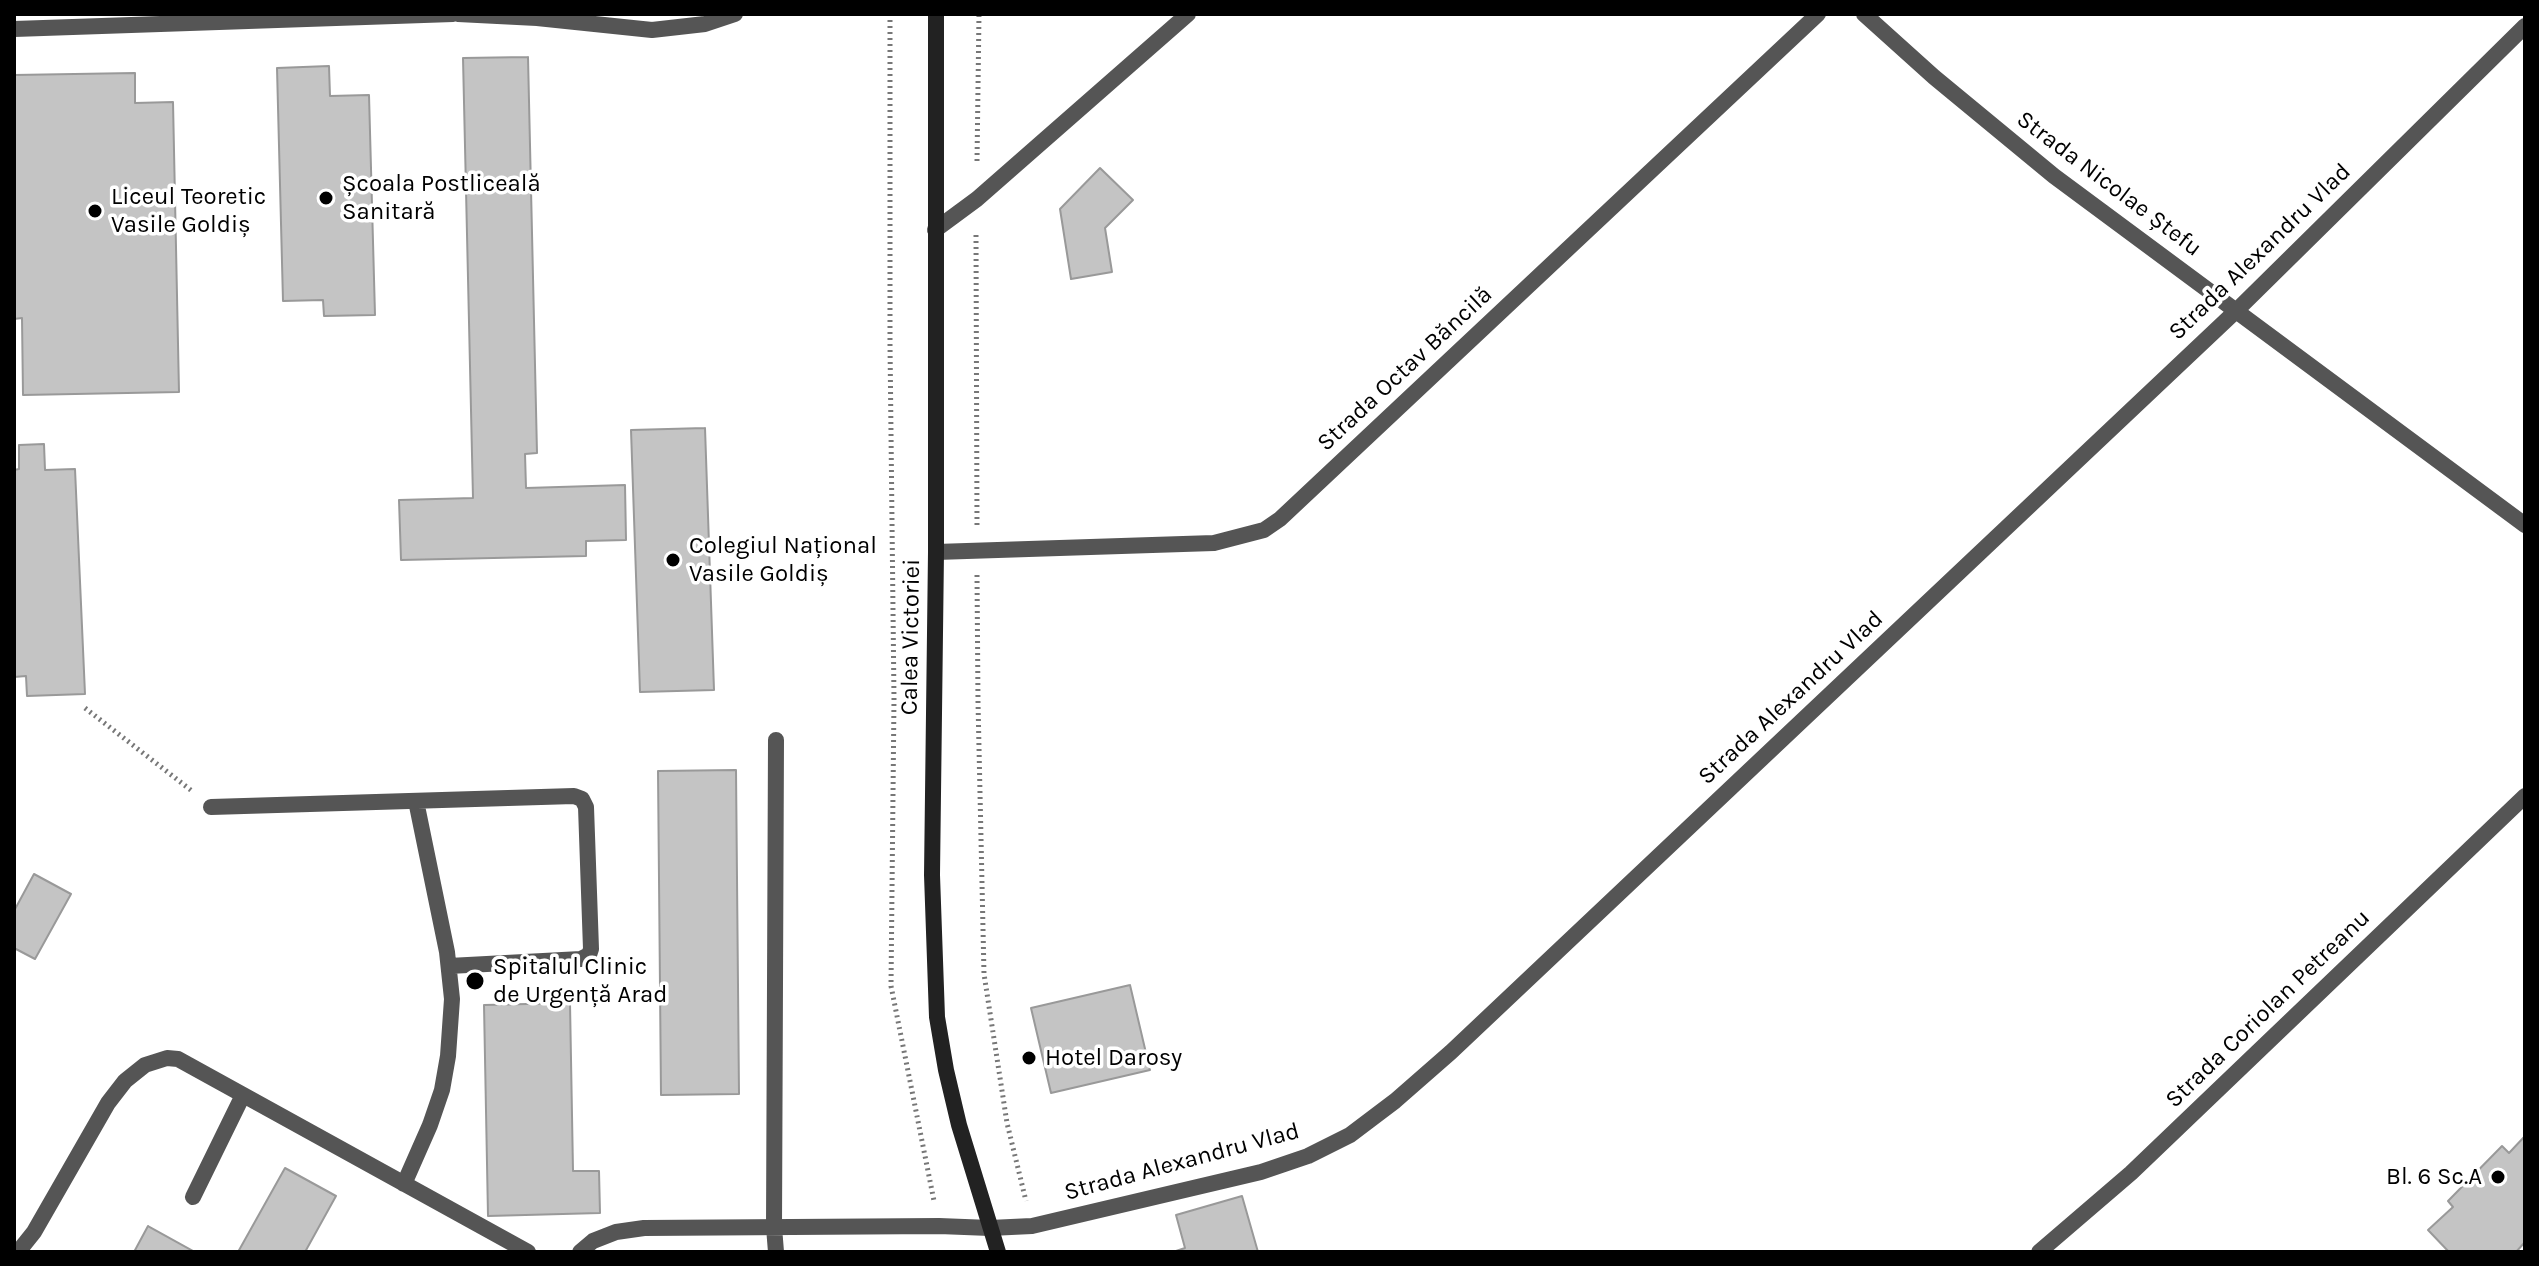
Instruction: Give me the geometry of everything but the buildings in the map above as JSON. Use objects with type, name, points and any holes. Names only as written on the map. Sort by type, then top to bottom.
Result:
[{"type":"main road","name":"Calea Victoriei","points":[[936,14],[936,552],[932,875],[937,1017],[949,1084],[998,1252]]},
{"type":"street","points":[[14,29],[456,14],[537,18],[652,30],[705,24],[735,14]]},
{"type":"street","points":[[935,230],[977,199],[1188,14]]},
{"type":"street","name":"Strada Octav Băncilă","points":[[936,552],[1214,543],[1264,530],[1280,519],[1818,14]]},
{"type":"street","name":"Strada Nicolae Ștefu","points":[[1864,14],[1934,77],[2054,176],[2525,525]]},
{"type":"street","name":"Strada Alexandru Vlad","points":[[580,1252],[593,1241],[616,1232],[644,1228],[1032,1226],[1261,1172],[1308,1156],[1350,1135],[1451,1052],[2237,310],[2525,26]]},
{"type":"street","points":[[776,740],[776,1252]]},
{"type":"street","points":[[211,807],[574,796],[582,799],[586,807],[589,955],[581,959],[449,966]]},
{"type":"street","name":"Strada Coriolan Petreanu","points":[[2039,1252],[2131,1173],[2525,796]]},
{"type":"street","points":[[404,1184],[442,1090],[451,1014],[449,966],[416,801]]},
{"type":"street","points":[[18,1252],[34,1232],[108,1103],[125,1081],[145,1065],[167,1058],[178,1059],[528,1252]]},
{"type":"street","points":[[193,1197],[243,1095]]},
{"type":"path","points":[[890,14],[894,699],[891,986],[939,1226]]},
{"type":"path","points":[[979,14],[977,551],[984,974],[1007,1123],[1032,1226]]},
{"type":"path","points":[[85,708],[211,807]]},
{"type":"place","name":"Școala Postliceală Sanitară","points":[[326,198]]},
{"type":"place","name":"Liceul Teoretic Vasile Goldiș","points":[[95,211]]},
{"type":"place","name":"Colegiul Național Vasile Goldiș","points":[[673,560]]},
{"type":"place","name":"Spitalul Clinic de Urgență Arad","points":[[475,981]]},
{"type":"place","name":"Hotel Darosy","points":[[1029,1058]]},
{"type":"place","name":"Bl. 6 Sc.A","points":[[2498,1177]]}]
